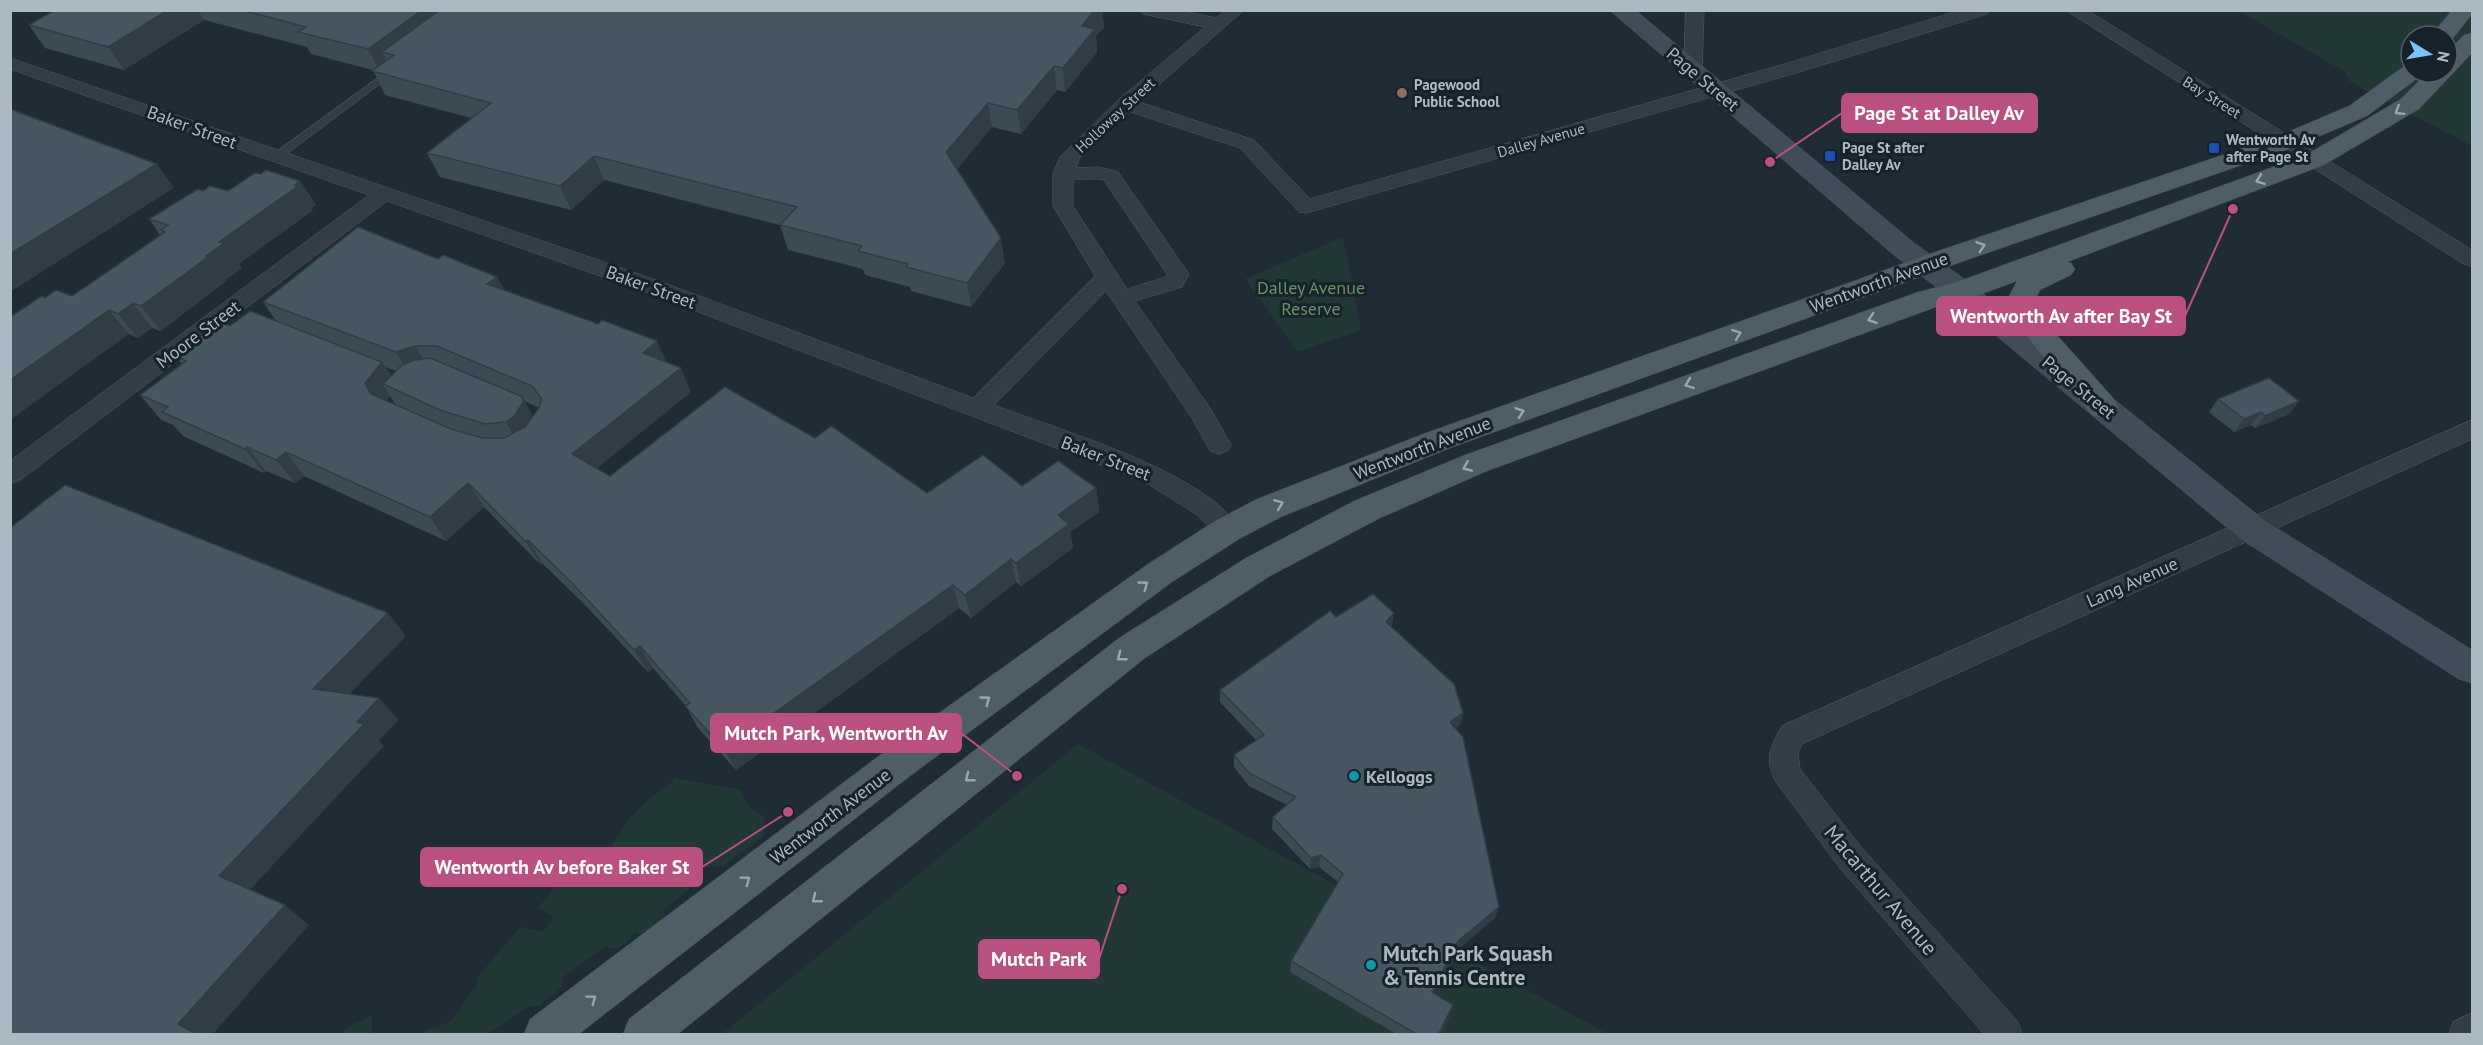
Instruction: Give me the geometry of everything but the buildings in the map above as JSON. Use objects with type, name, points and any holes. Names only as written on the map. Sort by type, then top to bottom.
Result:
[{"type":"main road","name":"Page Street","points":[[1621,10],[1926,266],[1961,291],[2253,530],[2472,668]]},
{"type":"main road","points":[[2453,24],[2464,10]]},
{"type":"main road","points":[[2459,54],[2472,40]]},
{"type":"main road","name":"Wentworth Avenue","points":[[545,1035],[903,760],[1160,573],[1227,530],[1269,508],[1434,442],[1926,266],[2285,142],[2358,111],[2399,81]]},
{"type":"main road","name":"Wentworth Avenue","points":[[644,1035],[1132,648],[1258,567],[1366,510],[1476,463],[1710,376],[1928,299],[1961,291],[2314,160],[2410,104],[2430,84]]},
{"type":"main road","points":[[2103,407],[2054,348],[2028,321],[2022,298],[2028,285],[2036,279],[2081,262],[2114,235]]},
{"type":"main road","name":"Baker Street","points":[[1227,530],[1258,567]]},
{"type":"street","points":[[1149,10],[1218,24]]},
{"type":"street","name":"Holloway Street","points":[[1219,445],[1203,414],[1121,298],[1063,206],[1063,174],[1070,157],[1125,104],[1236,10]]},
{"type":"street","points":[[1693,70],[1695,10]]},
{"type":"street","name":"Dalley Avenue","points":[[1125,104],[1247,144],[1306,207],[1714,90],[1981,10]]},
{"type":"street","name":"Bay Street","points":[[2074,10],[2472,259]]},
{"type":"street","name":"Baker Street","points":[[10,63],[271,156],[385,193],[651,286],[1152,474],[1205,507],[1227,530]]},
{"type":"street","points":[[1063,174],[1100,173],[1111,176],[1178,274],[1174,282],[1121,298]]},
{"type":"street","name":"Moore Street","points":[[10,474],[232,314],[385,193]]},
{"type":"street","points":[[976,409],[1107,277]]},
{"type":"street","name":"Lang Avenue","points":[[1792,735],[2232,537],[2253,530],[2270,520],[2472,429]]},
{"type":"street","name":"Macarthur Avenue","points":[[1792,735],[1783,752],[1786,773],[1850,857],[2006,1035]]},
{"type":"street","points":[[2465,1035],[2472,1030]]},
{"type":"lane","points":[[271,156],[398,62]]},
{"type":"green space","points":[[2239,11],[2472,11],[2472,146],[2349,81],[2345,72]]},
{"type":"green space","name":"Dalley Avenue Reserve","points":[[1343,237],[1361,330],[1298,352],[1245,279]]},
{"type":"green space","points":[[1078,744],[1608,1034],[722,1034]]},
{"type":"green space","points":[[675,778],[741,790],[749,807],[765,817],[764,836],[723,866],[708,867],[690,879],[689,889],[664,910],[665,917],[643,933],[635,933],[626,944],[614,949],[605,947],[562,978],[563,986],[541,1006],[529,1006],[488,1034],[417,1034],[451,1021],[477,984],[478,976],[521,927],[543,932],[554,917],[538,908],[555,887],[567,887],[567,878],[591,859],[609,859],[616,853],[611,848],[626,824],[646,802]]},
{"type":"green space","points":[[372,1015],[372,1032],[379,1034],[340,1034],[344,1029]]},
{"type":"place","name":"Pagewood Public School","points":[[1402,93]]},
{"type":"place","name":"Wentworth Av after Page St","points":[[2214,148]]},
{"type":"place","name":"Page St after Dalley Av","points":[[1830,156]]},
{"type":"place","name":"Page St at Dalley Av","points":[[1770,162]]},
{"type":"place","name":"Wentworth Av after Bay St","points":[[2233,209]]},
{"type":"place","name":"Mutch Park, Wentworth Av","points":[[1017,776]]},
{"type":"place","name":"Kelloggs","points":[[1354,776]]},
{"type":"place","name":"Wentworth Av before Baker St","points":[[788,812]]},
{"type":"place","name":"Mutch Park","points":[[1122,889]]},
{"type":"place","name":"Mutch Park Squash & Tennis Centre","points":[[1371,965]]}]
